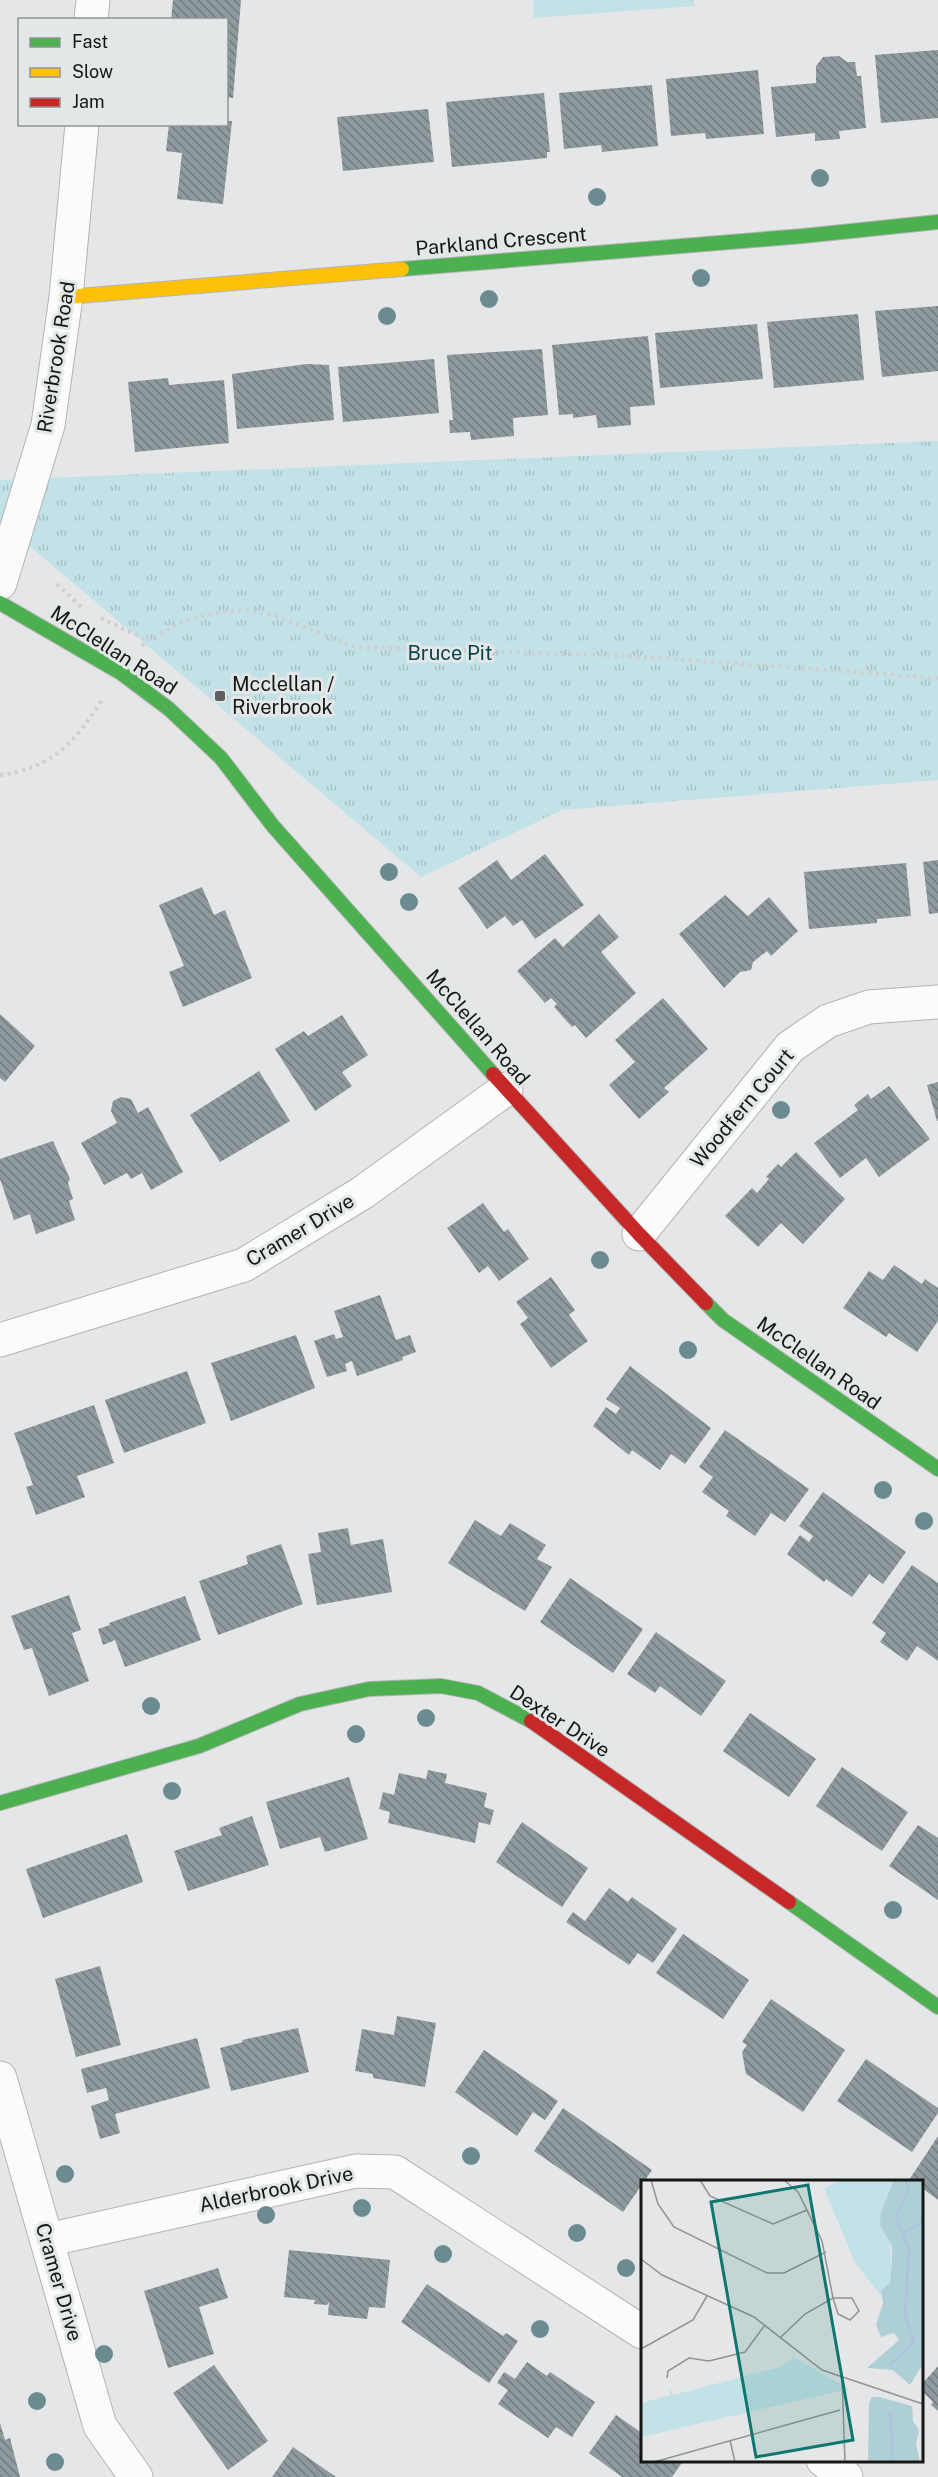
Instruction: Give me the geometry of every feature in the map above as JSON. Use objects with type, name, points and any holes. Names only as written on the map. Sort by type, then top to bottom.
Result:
[{"type":"street","points":[[91,18],[93,0]]},
{"type":"street","name":"Riverbrook Road","points":[[0,583],[48,425],[66,297],[82,126]]},
{"type":"street","name":"Parkland Crescent","points":[[66,297],[792,237],[938,222]]},
{"type":"street","name":"McClellan Road","points":[[0,603],[121,673],[169,709],[221,758],[273,826],[506,1089],[639,1234],[723,1320],[938,1469]]},
{"type":"street","name":"Woodfern Court","points":[[639,1234],[790,1047],[828,1021],[869,1007],[938,1002]]},
{"type":"street","name":"Cramer Drive","points":[[0,1340],[244,1265],[362,1193],[506,1089]]},
{"type":"street","name":"Dexter Drive","points":[[0,1803],[199,1746],[300,1704],[369,1689],[441,1686],[478,1693],[528,1719],[938,2007]]},
{"type":"street","name":"Cramer Drive","points":[[0,2078],[100,2426],[136,2477]]},
{"type":"street","name":"Alderbrook Drive","points":[[47,2240],[356,2171],[395,2172],[641,2330]]},
{"type":"street","points":[[826,2462],[846,2477]]},
{"type":"path","points":[[57,584],[83,609]]},
{"type":"path","points":[[0,776],[47,763],[68,745],[146,640],[182,622],[213,613],[245,610],[277,616],[355,647],[631,656],[938,678]]},
{"type":"path","points":[[94,614],[146,640]]},
{"type":"green space","points":[[533,0],[694,0],[694,6],[534,18]]},
{"type":"green space","name":"Bruce Pit","points":[[938,441],[938,780],[562,810],[421,877],[0,521],[0,480]]},
{"type":"building","points":[[173,0],[241,0],[233,98],[228,97],[228,18],[171,18]]},
{"type":"building","points":[[938,50],[938,118],[881,123],[875,55]]},
{"type":"building","points":[[839,56],[847,62],[855,62],[857,76],[861,76],[866,128],[839,131],[840,139],[815,141],[815,133],[776,137],[771,87],[816,83],[816,66],[823,57]]},
{"type":"building","points":[[758,70],[764,134],[706,139],[705,133],[671,136],[666,79]]},
{"type":"building","points":[[652,85],[658,146],[602,152],[601,145],[564,149],[559,93]]},
{"type":"building","points":[[544,93],[550,152],[547,152],[547,158],[452,167],[446,102]]},
{"type":"building","points":[[428,109],[434,162],[343,171],[337,117]]},
{"type":"building","points":[[228,121],[232,121],[223,204],[177,199],[182,153],[166,151],[169,126],[228,126]]},
{"type":"building","points":[[938,306],[938,371],[882,377],[875,311]]},
{"type":"building","points":[[858,314],[864,380],[774,388],[767,322]]},
{"type":"building","points":[[757,324],[763,379],[660,388],[655,333]]},
{"type":"building","points":[[648,336],[655,405],[630,407],[631,425],[598,428],[596,415],[573,418],[573,414],[559,415],[552,345]]},
{"type":"building","points":[[542,349],[548,415],[513,418],[514,436],[471,440],[470,432],[450,433],[449,420],[453,420],[447,355]]},
{"type":"building","points":[[434,359],[439,413],[343,422],[338,367]]},
{"type":"building","points":[[307,364],[329,365],[334,420],[237,429],[232,374]]},
{"type":"building","points":[[168,378],[169,385],[224,380],[229,443],[135,452],[128,382]]},
{"type":"building","points":[[545,854],[584,905],[535,939],[522,920],[513,926],[505,916],[487,929],[458,888],[497,860],[511,880]]},
{"type":"building","points":[[938,860],[938,913],[929,914],[923,862]]},
{"type":"building","points":[[906,863],[911,916],[877,919],[877,923],[809,929],[804,872]]},
{"type":"building","points":[[202,887],[214,915],[225,910],[252,978],[183,1007],[169,972],[184,966],[159,905]]},
{"type":"building","points":[[725,895],[748,916],[769,897],[798,931],[771,956],[767,951],[753,962],[751,970],[740,972],[724,988],[679,934]]},
{"type":"building","points":[[599,914],[619,937],[601,952],[636,993],[586,1038],[575,1025],[572,1027],[554,1007],[557,1004],[551,998],[545,1003],[517,971],[555,938],[563,947]]},
{"type":"building","points":[[663,998],[708,1049],[664,1088],[669,1092],[639,1119],[609,1085],[635,1062],[615,1040]]},
{"type":"building","points":[[0,1014],[35,1046],[5,1082],[0,1078]]},
{"type":"building","points":[[342,1015],[368,1055],[342,1072],[352,1086],[315,1111],[275,1049],[304,1031],[308,1036]]},
{"type":"building","points":[[259,1071],[290,1121],[220,1162],[190,1115]]},
{"type":"building","points":[[938,1082],[938,1121],[937,1121],[927,1085]]},
{"type":"building","points":[[889,1086],[930,1139],[879,1177],[866,1158],[840,1178],[814,1143],[858,1110],[854,1105],[868,1094],[871,1099]]},
{"type":"building","points":[[121,1097],[131,1099],[138,1113],[148,1107],[183,1172],[151,1190],[142,1173],[131,1179],[127,1173],[104,1185],[81,1143],[117,1123],[111,1111],[113,1101]]},
{"type":"building","points":[[53,1141],[70,1179],[68,1183],[73,1199],[69,1201],[75,1220],[36,1234],[30,1214],[14,1220],[0,1179],[0,1159]]},
{"type":"building","points":[[796,1152],[845,1199],[803,1244],[781,1223],[758,1247],[725,1216],[752,1188],[757,1193],[769,1179],[766,1177],[778,1164],[781,1167]]},
{"type":"building","points":[[483,1203],[504,1232],[508,1229],[529,1259],[499,1281],[488,1266],[479,1273],[447,1228]]},
{"type":"building","points":[[894,1265],[922,1284],[925,1279],[938,1288],[938,1321],[917,1352],[889,1333],[886,1337],[843,1308],[869,1271],[883,1280]]},
{"type":"building","points":[[551,1277],[575,1310],[569,1315],[588,1341],[551,1368],[520,1324],[528,1318],[516,1302]]},
{"type":"building","points":[[380,1295],[396,1340],[410,1335],[416,1352],[402,1357],[403,1360],[357,1376],[352,1361],[345,1364],[347,1371],[327,1377],[314,1341],[334,1334],[336,1339],[343,1337],[334,1311]]},
{"type":"building","points":[[296,1335],[315,1388],[231,1421],[211,1363]]},
{"type":"building","points":[[630,1366],[711,1428],[685,1464],[671,1454],[660,1470],[632,1450],[629,1455],[593,1426],[606,1407],[616,1414],[620,1408],[606,1399]]},
{"type":"building","points":[[187,1371],[206,1423],[124,1453],[105,1400]]},
{"type":"building","points":[[94,1405],[114,1463],[77,1476],[85,1497],[36,1515],[26,1487],[33,1485],[14,1433]]},
{"type":"building","points":[[725,1430],[809,1489],[785,1522],[771,1513],[755,1536],[726,1516],[729,1511],[702,1492],[713,1477],[699,1467]]},
{"type":"building","points":[[823,1492],[906,1552],[883,1584],[869,1574],[852,1597],[826,1579],[824,1582],[787,1554],[800,1535],[809,1542],[813,1536],[799,1526]]},
{"type":"building","points":[[475,1520],[501,1536],[510,1523],[546,1545],[537,1559],[552,1567],[525,1611],[448,1563]]},
{"type":"building","points":[[348,1528],[351,1545],[383,1539],[392,1592],[317,1605],[308,1554],[321,1552],[318,1533]]},
{"type":"building","points":[[281,1544],[303,1604],[218,1635],[199,1581],[248,1564],[246,1556]]},
{"type":"building","points":[[912,1565],[938,1583],[938,1661],[917,1646],[907,1661],[880,1642],[886,1633],[872,1623]]},
{"type":"building","points":[[570,1578],[643,1629],[613,1673],[540,1622]]},
{"type":"building","points":[[69,1595],[81,1630],[72,1633],[89,1681],[49,1696],[32,1648],[24,1650],[11,1616]]},
{"type":"building","points":[[185,1596],[201,1640],[125,1667],[115,1640],[103,1645],[98,1629]]},
{"type":"building","points":[[656,1632],[726,1681],[701,1716],[660,1686],[655,1693],[627,1674]]},
{"type":"building","points":[[750,1713],[816,1759],[789,1797],[723,1751]]},
{"type":"building","points":[[842,1767],[908,1812],[882,1851],[816,1806]]},
{"type":"building","points":[[428,1770],[447,1774],[445,1783],[487,1793],[484,1807],[494,1810],[490,1825],[479,1822],[475,1843],[388,1823],[390,1812],[379,1809],[383,1792],[394,1795],[399,1773],[426,1779]]},
{"type":"building","points":[[349,1777],[368,1839],[325,1852],[320,1837],[280,1849],[266,1802]]},
{"type":"building","points":[[252,1816],[269,1865],[188,1891],[174,1851],[222,1835],[219,1828]]},
{"type":"building","points":[[522,1822],[588,1868],[562,1907],[496,1862]]},
{"type":"building","points":[[918,1825],[938,1838],[938,1900],[889,1866]]},
{"type":"building","points":[[127,1834],[143,1882],[43,1918],[26,1869]]},
{"type":"building","points":[[609,1888],[628,1902],[632,1897],[677,1929],[653,1963],[638,1953],[629,1965],[566,1922],[573,1912],[585,1921]]},
{"type":"building","points":[[683,1934],[749,1980],[723,2019],[656,1973]]},
{"type":"building","points":[[100,1966],[121,2045],[76,2057],[55,1979]]},
{"type":"building","points":[[771,1999],[845,2050],[803,2112],[746,2074],[742,2052],[747,2045],[742,2042]]},
{"type":"building","points":[[397,2016],[436,2023],[425,2087],[373,2078],[373,2074],[355,2071],[362,2029],[394,2035]]},
{"type":"building","points":[[298,2028],[309,2072],[231,2091],[220,2048],[243,2042],[242,2040]]},
{"type":"building","points":[[197,2038],[210,2088],[115,2114],[120,2133],[100,2139],[91,2106],[109,2100],[106,2088],[87,2093],[81,2069]]},
{"type":"building","points":[[484,2050],[558,2101],[545,2120],[533,2112],[517,2136],[455,2092]]},
{"type":"building","points":[[866,2059],[938,2108],[938,2113],[912,2152],[837,2101]]},
{"type":"building","points":[[563,2108],[652,2170],[645,2180],[641,2180],[641,2186],[623,2212],[534,2151]]},
{"type":"building","points":[[938,2136],[938,2200],[923,2189],[923,2180],[909,2180]]},
{"type":"building","points":[[289,2250],[390,2260],[385,2308],[369,2307],[367,2319],[328,2315],[329,2302],[327,2305],[314,2304],[315,2300],[284,2297]]},
{"type":"building","points":[[218,2268],[228,2298],[199,2307],[214,2354],[168,2368],[144,2291]]},
{"type":"building","points":[[427,2284],[503,2336],[506,2333],[518,2341],[489,2383],[401,2322]]},
{"type":"building","points":[[527,2362],[547,2376],[550,2372],[595,2402],[572,2437],[556,2427],[548,2438],[498,2404],[508,2390],[497,2383],[504,2372],[515,2379]]},
{"type":"building","points":[[214,2365],[268,2441],[228,2470],[173,2393]]},
{"type":"building","points":[[938,2366],[938,2411],[923,2392],[923,2383]]},
{"type":"building","points":[[616,2415],[641,2432],[641,2462],[682,2462],[672,2477],[622,2477],[589,2453]]},
{"type":"building","points":[[0,2423],[5,2440],[10,2438],[20,2477],[0,2477]]},
{"type":"building","points":[[293,2447],[336,2477],[272,2477]]},
{"type":"traffic: fast","points":[[402,269],[803,236],[938,222]]},
{"type":"traffic: fast","points":[[0,603],[121,673],[169,709],[221,758],[273,826],[493,1074]]},
{"type":"traffic: fast","points":[[706,1303],[723,1320],[938,1469]]},
{"type":"traffic: fast","points":[[0,1803],[199,1746],[300,1704],[369,1689],[441,1686],[478,1693],[531,1721]]},
{"type":"traffic: fast","points":[[789,1902],[938,2007]]},
{"type":"traffic: slow","points":[[66,297],[402,269]]},
{"type":"traffic: jam","points":[[493,1074],[639,1234],[706,1303]]},
{"type":"traffic: jam","points":[[531,1721],[789,1902]]},
{"type":"place","name":"Mcclellan / Riverbrook","points":[[220,696]]}]
